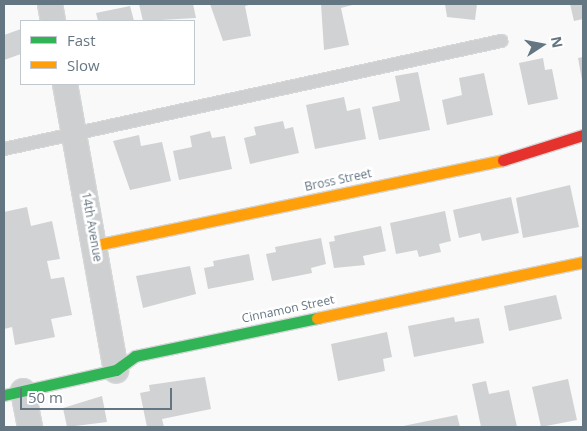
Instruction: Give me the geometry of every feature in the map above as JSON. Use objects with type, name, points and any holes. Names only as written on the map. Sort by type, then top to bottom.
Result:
[{"type":"street","points":[[50,4],[53,20]]},
{"type":"street","name":"14th Avenue","points":[[65,85],[96,245],[116,370]]},
{"type":"street","name":"Bross Street","points":[[96,245],[524,156],[583,135]]},
{"type":"street","name":"Cinnamon Street","points":[[13,393],[116,370],[135,356],[583,262]]},
{"type":"street","points":[[13,393],[30,427]]},
{"type":"lane","points":[[4,149],[501,41]]},
{"type":"building","points":[[139,4],[193,4],[196,18],[161,20],[143,20]]},
{"type":"building","points":[[210,4],[253,4],[245,6],[251,36],[223,41]]},
{"type":"building","points":[[321,4],[356,4],[341,8],[349,45],[324,50]]},
{"type":"building","points":[[445,4],[477,4],[475,20],[447,17]]},
{"type":"building","points":[[570,4],[583,4],[583,19],[574,21]]},
{"type":"building","points":[[130,6],[134,20],[98,20],[96,13]]},
{"type":"building","points":[[20,29],[20,54],[4,60],[4,35]]},
{"type":"building","points":[[583,57],[583,80],[582,80],[578,58]]},
{"type":"building","points":[[543,58],[545,70],[552,69],[558,99],[528,105],[519,63]]},
{"type":"building","points":[[418,72],[430,130],[379,140],[372,107],[400,101],[395,76]]},
{"type":"building","points":[[484,73],[493,115],[447,125],[442,100],[462,95],[459,78]]},
{"type":"building","points":[[344,97],[347,111],[360,108],[366,139],[315,149],[306,105]]},
{"type":"building","points":[[283,121],[285,129],[293,127],[299,153],[250,164],[244,138],[256,135],[254,127]]},
{"type":"building","points":[[210,131],[212,138],[225,136],[232,169],[179,180],[173,151],[192,147],[190,136]]},
{"type":"building","points":[[139,135],[141,146],[162,142],[171,181],[130,190],[113,141]]},
{"type":"building","points":[[570,185],[579,227],[523,238],[516,198]]},
{"type":"building","points":[[511,197],[519,233],[482,241],[480,233],[459,238],[453,210]]},
{"type":"building","points":[[27,207],[31,226],[52,221],[60,259],[47,261],[51,279],[64,277],[72,315],[51,319],[55,337],[15,345],[12,327],[4,329],[4,212]]},
{"type":"building","points":[[445,211],[451,241],[439,244],[441,252],[419,257],[417,250],[396,254],[390,223]]},
{"type":"building","points":[[381,226],[386,251],[363,256],[365,265],[334,268],[329,242],[335,241],[334,236]]},
{"type":"building","points":[[321,238],[326,264],[311,268],[312,273],[272,281],[266,254],[276,252],[275,247]]},
{"type":"building","points":[[249,254],[254,280],[208,289],[204,268],[214,266],[213,261]]},
{"type":"building","points":[[190,266],[196,294],[143,308],[136,276]]},
{"type":"building","points":[[556,295],[562,319],[509,331],[504,306]]},
{"type":"building","points":[[454,317],[455,322],[479,318],[484,343],[414,357],[408,326]]},
{"type":"building","points":[[387,332],[392,357],[383,359],[385,371],[338,381],[331,344]]},
{"type":"building","points":[[205,377],[211,409],[162,419],[164,427],[147,427],[140,393],[150,391],[149,385]]},
{"type":"building","points":[[568,379],[577,420],[541,427],[532,387]]},
{"type":"building","points":[[486,381],[489,394],[509,390],[517,427],[481,427],[472,384]]},
{"type":"building","points":[[102,396],[107,422],[67,427],[63,408]]},
{"type":"building","points":[[457,415],[460,427],[403,427],[403,426]]},
{"type":"traffic: fast","points":[[4,395],[116,370],[135,356],[317,318]]},
{"type":"traffic: slow","points":[[96,245],[503,160]]},
{"type":"traffic: slow","points":[[317,318],[583,262]]},
{"type":"traffic: jam","points":[[503,160],[583,135]]}]
